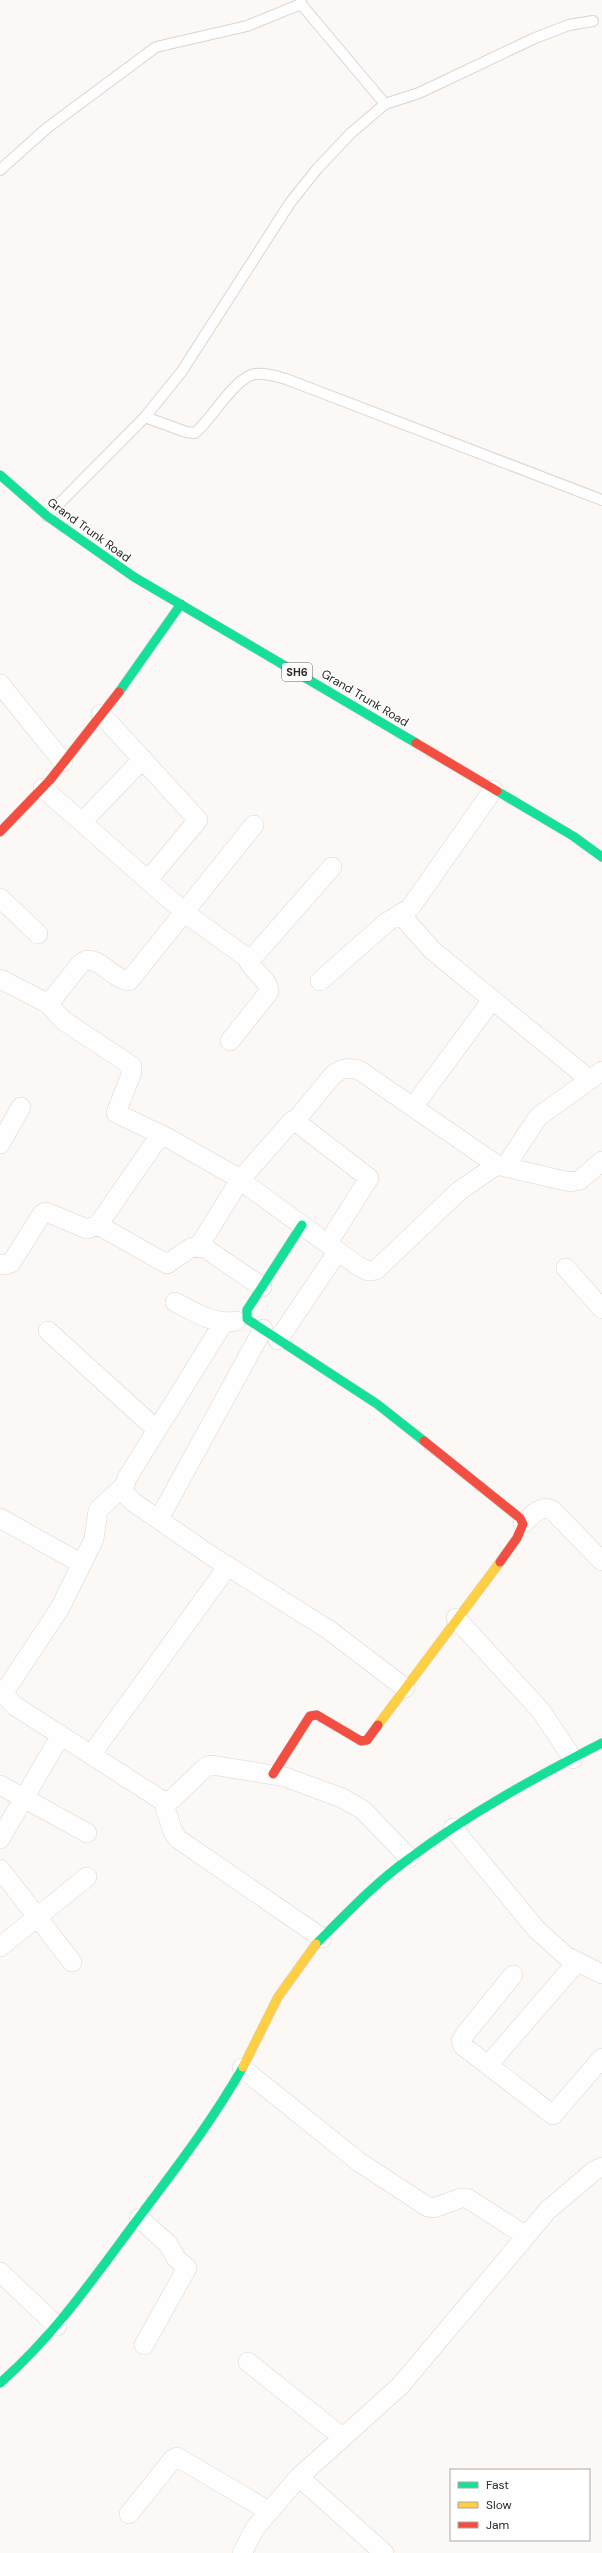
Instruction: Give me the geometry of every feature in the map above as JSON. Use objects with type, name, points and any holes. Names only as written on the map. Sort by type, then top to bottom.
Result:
[{"type":"street","name":"Grand Trunk Road","points":[[2,483],[134,577],[573,836],[602,857]]},
{"type":"street","points":[[3,823],[29,805],[43,788],[101,714],[181,604]]},
{"type":"street","points":[[0,684],[63,762]]},
{"type":"street","points":[[101,714],[198,820],[148,880]]},
{"type":"street","points":[[82,822],[143,759]]},
{"type":"street","points":[[43,788],[184,912],[247,958],[251,967],[268,986],[269,992],[230,1041]]},
{"type":"street","points":[[320,981],[387,922],[401,915],[410,908],[493,790]]},
{"type":"street","points":[[47,1003],[51,1001],[81,963],[87,960],[94,961],[123,979],[131,979],[254,825]]},
{"type":"street","points":[[247,958],[254,956],[332,867]]},
{"type":"street","points":[[0,898],[38,934]]},
{"type":"street","points":[[0,979],[47,1003],[64,1021],[132,1066],[132,1072],[115,1112],[161,1134],[240,1180],[358,1266],[368,1271],[376,1270],[459,1191],[501,1166],[538,1117],[596,1076],[492,1000],[432,950],[401,915]]},
{"type":"street","points":[[413,1107],[492,1000]]},
{"type":"street","points":[[199,1246],[240,1180],[292,1121],[295,1121],[333,1075],[340,1069],[349,1067],[359,1070],[501,1166],[570,1182],[580,1180],[602,1161]]},
{"type":"street","points":[[0,1144],[21,1107]]},
{"type":"street","points":[[278,1340],[333,1247],[369,1178],[295,1121]]},
{"type":"street","points":[[2,1268],[16,1256],[42,1214],[46,1212],[87,1229],[98,1225],[161,1134]]},
{"type":"street","points":[[98,1225],[167,1264],[192,1246],[199,1246],[262,1287]]},
{"type":"street","points":[[247,1319],[247,1310],[302,1225]]},
{"type":"street","points":[[566,1268],[602,1309]]},
{"type":"street","points":[[175,1302],[209,1319],[224,1322],[247,1319],[263,1329],[376,1404],[520,1518],[523,1524]]},
{"type":"street","points":[[224,1322],[123,1486],[98,1510],[94,1539],[53,1621],[2,1692],[15,1706],[163,1801],[173,1832],[178,1839],[322,1938]]},
{"type":"street","points":[[158,1519],[263,1329]]},
{"type":"street","points":[[48,1331],[157,1430]]},
{"type":"street","points":[[123,1486],[123,1492],[128,1498],[228,1566],[329,1630],[405,1688]]},
{"type":"street","points":[[273,1774],[310,1716],[317,1715],[366,1741],[517,1538],[523,1524],[540,1509],[552,1510],[602,1561]]},
{"type":"street","points":[[0,1518],[82,1564]]},
{"type":"street","points":[[91,1755],[228,1566]]},
{"type":"street","points":[[456,1618],[541,1711],[573,1759]]},
{"type":"street","points":[[0,1839],[25,1799],[60,1735]]},
{"type":"street","points":[[0,2383],[31,2356],[78,2300],[213,2117],[242,2068],[278,1997],[306,1956],[322,1938],[358,1902],[409,1858],[453,1828],[520,1786],[602,1743]]},
{"type":"street","points":[[163,1801],[171,1800],[207,1766],[212,1764],[273,1774],[324,1790],[352,1803],[363,1810],[409,1858]]},
{"type":"street","points":[[0,1785],[87,1833]]},
{"type":"street","points":[[453,1828],[536,1929],[561,1952],[576,1962],[602,1974]]},
{"type":"street","points":[[0,1869],[72,1962]]},
{"type":"street","points":[[0,1947],[87,1877]]},
{"type":"street","points":[[488,2065],[576,1962]]},
{"type":"street","points":[[513,1975],[461,2041],[463,2046],[553,2115],[602,2058]]},
{"type":"street","points":[[242,2068],[359,2162],[428,2206],[434,2208],[461,2198],[467,2198],[526,2236]]},
{"type":"street","points":[[242,2553],[255,2528],[298,2477],[400,2386],[548,2210],[594,2171],[602,2167]]},
{"type":"street","points":[[139,2218],[168,2244],[177,2259],[187,2268],[144,2346]]},
{"type":"street","points":[[0,2272],[57,2326]]},
{"type":"street","points":[[248,2362],[342,2437]]},
{"type":"street","points":[[129,2514],[173,2459],[177,2457],[269,2512]]},
{"type":"street","points":[[298,2477],[384,2553]]},
{"type":"lane","points":[[2,166],[47,128],[156,47],[247,26],[301,2],[385,104]]},
{"type":"lane","points":[[47,516],[144,417],[182,371],[290,203],[317,169],[351,133],[385,104],[419,93],[535,38],[569,26],[593,21]]},
{"type":"lane","points":[[144,417],[186,432],[195,433],[242,379],[254,374],[267,374],[286,379],[602,500]]},
{"type":"traffic: fast","points":[[0,475],[47,516],[134,577],[416,743]]},
{"type":"traffic: fast","points":[[119,692],[181,604]]},
{"type":"traffic: fast","points":[[497,791],[573,836],[602,857]]},
{"type":"traffic: fast","points":[[302,1225],[247,1310],[247,1319],[377,1404],[424,1441]]},
{"type":"traffic: fast","points":[[316,1944],[397,1867],[456,1826],[504,1796],[602,1743]]},
{"type":"traffic: fast","points":[[0,2383],[39,2345],[91,2282],[194,2143],[243,2067]]},
{"type":"traffic: slow","points":[[378,1725],[500,1562]]},
{"type":"traffic: slow","points":[[243,2067],[278,1997],[316,1944]]},
{"type":"traffic: jam","points":[[0,832],[50,780],[119,692]]},
{"type":"traffic: jam","points":[[416,743],[497,791]]},
{"type":"traffic: jam","points":[[424,1441],[520,1518],[523,1524],[517,1538],[500,1562]]},
{"type":"traffic: jam","points":[[273,1774],[310,1716],[317,1715],[361,1741],[367,1740],[378,1725]]}]
